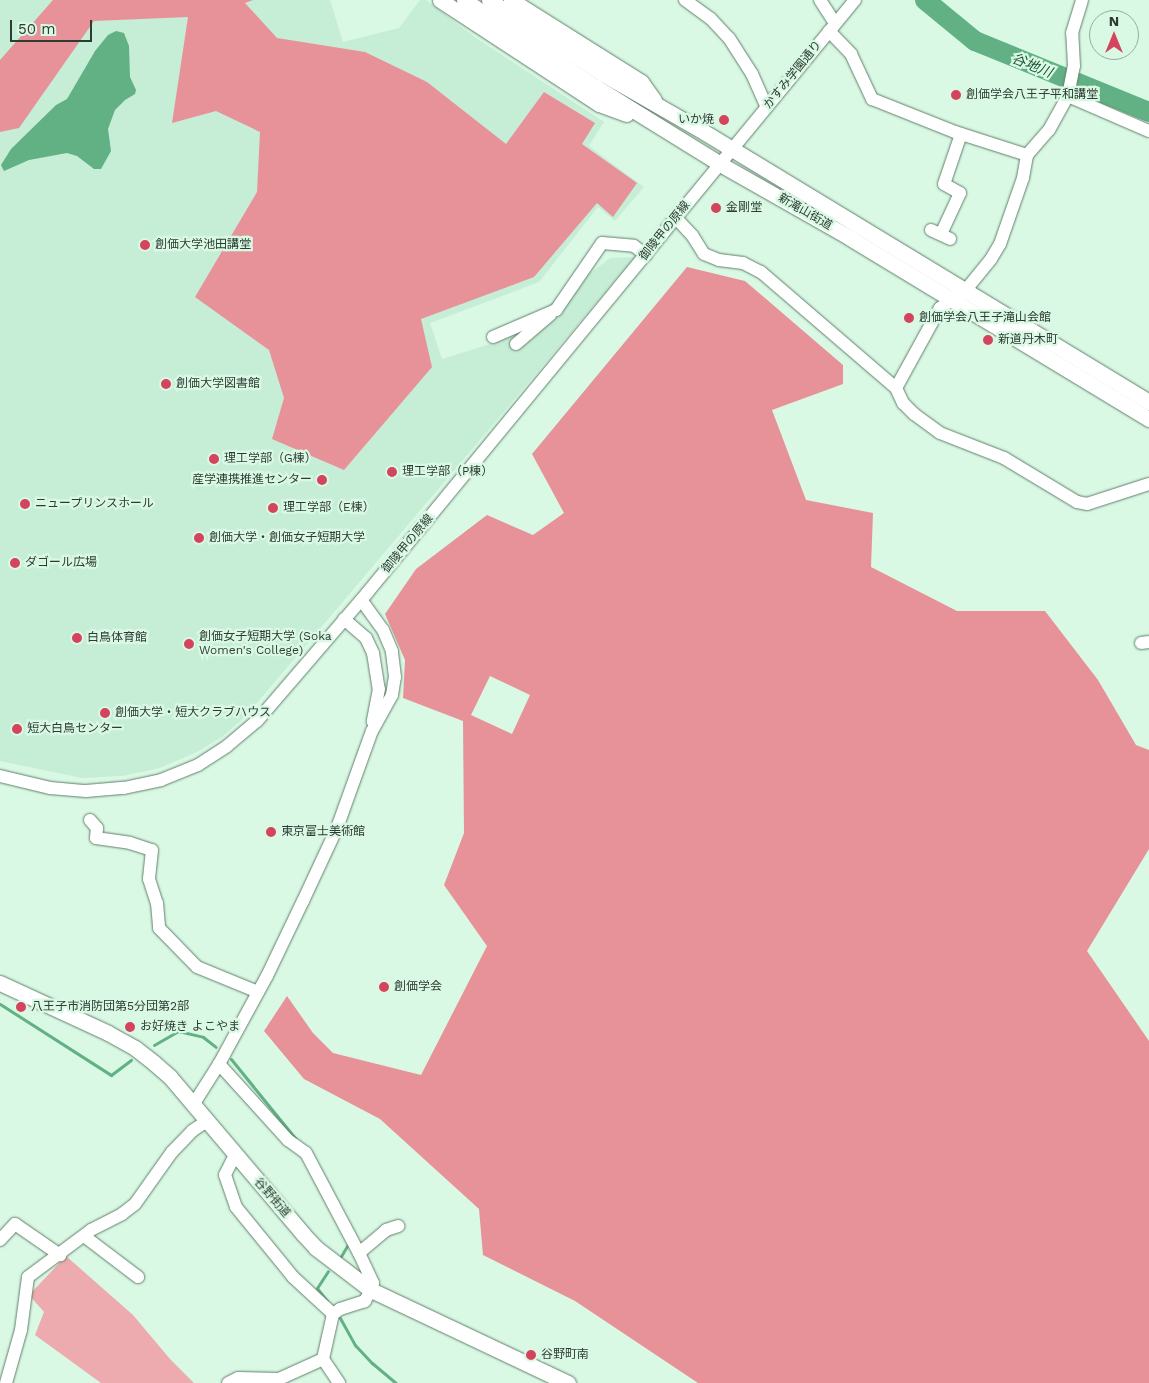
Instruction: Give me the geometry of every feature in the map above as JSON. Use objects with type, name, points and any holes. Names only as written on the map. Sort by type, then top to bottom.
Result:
[{"type":"main road","points":[[440,0],[600,104],[656,124]]},
{"type":"main road","name":"新滝山街道","points":[[464,0],[720,164],[850,238],[959,296],[1149,402]]},
{"type":"main road","name":"新滝山街道","points":[[489,0],[603,74],[731,150],[1149,419]]},
{"type":"main road","points":[[520,2],[642,82],[657,105]]},
{"type":"main road","name":"谷野街道","points":[[0,983],[129,1044],[170,1077],[316,1248],[371,1290],[568,1383]]},
{"type":"street","points":[[685,0],[711,20],[729,38],[752,74],[767,107]]},
{"type":"street","points":[[820,0],[832,27],[850,54],[872,99],[961,134],[1027,155]]},
{"type":"street","name":"かすみ学園通り","points":[[731,150],[855,0]]},
{"type":"street","points":[[896,388],[940,308],[945,303],[959,296],[991,259],[1000,244],[1020,186],[1027,155],[1049,130],[1068,94],[1074,66],[1072,33],[1077,2]]},
{"type":"street","points":[[1068,94],[1149,131]]},
{"type":"street","points":[[941,234],[960,192],[944,184],[961,134]]},
{"type":"street","name":"御陵甲の原線","points":[[0,776],[50,788],[86,791],[124,788],[161,780],[198,765],[227,746],[258,721],[361,600],[731,150]]},
{"type":"street","points":[[676,218],[692,235],[704,254],[719,260],[743,263],[761,272],[896,388],[903,403],[934,429],[1004,458],[1077,502],[1086,504],[1149,484]]},
{"type":"street","points":[[516,344],[536,329],[556,310],[602,243],[634,246],[646,255]]},
{"type":"street","points":[[493,337],[556,310]]},
{"type":"street","points":[[194,1105],[219,1064],[258,992],[320,867],[372,731],[392,695],[395,677],[392,651],[383,630],[361,600]]},
{"type":"street","points":[[344,619],[366,638],[373,652],[379,689],[372,731]]},
{"type":"street","points":[[90,820],[97,828],[96,838],[130,843],[152,850],[149,879],[157,903],[160,928],[197,967],[258,992]]},
{"type":"street","points":[[219,1064],[288,1140],[302,1149],[359,1253],[372,1283],[371,1290],[365,1301],[340,1309],[334,1314],[323,1359],[339,1383]]},
{"type":"street","points":[[6,1383],[21,1330],[28,1277],[84,1236],[135,1204],[172,1152],[192,1131],[206,1121]]},
{"type":"street","points":[[235,1155],[225,1175],[236,1207],[293,1277],[334,1314]]},
{"type":"street","points":[[0,1240],[15,1224],[60,1255]]},
{"type":"street","points":[[359,1253],[386,1230],[398,1226]]},
{"type":"street","points":[[84,1236],[138,1277]]},
{"type":"street","points":[[228,1383],[238,1378],[283,1381],[323,1359]]},
{"type":"shaded area","name":"創価大学・創価女子短期大学","points":[[0,0],[330,0],[343,42],[399,28],[420,0],[426,0],[476,38],[604,122],[589,146],[644,187],[615,221],[598,207],[539,282],[430,323],[442,359],[503,340],[610,258],[635,257],[246,716],[222,737],[197,752],[160,768],[122,776],[82,778],[0,761]]},
{"type":"shaded area","points":[[53,0],[253,0],[245,3],[277,38],[365,52],[427,82],[506,144],[544,92],[595,123],[582,144],[637,183],[613,217],[597,203],[534,277],[421,319],[432,367],[344,470],[272,439],[284,398],[269,350],[195,297],[257,192],[260,132],[216,111],[172,123],[188,17],[94,21],[19,128],[0,132],[0,60]]},
{"type":"shaded area","points":[[116,31],[124,33],[129,46],[130,77],[136,90],[135,94],[125,100],[115,110],[108,129],[111,151],[101,169],[94,169],[77,156],[67,153],[29,160],[4,171],[1,165],[11,149],[56,105],[67,99],[95,51],[108,35]]},
{"type":"shaded area","points":[[687,267],[745,281],[843,365],[843,384],[772,410],[806,500],[873,513],[871,567],[957,611],[1045,611],[1098,680],[1136,745],[1149,750],[1149,849],[1087,951],[1149,1041],[1149,1383],[698,1383],[575,1301],[483,1255],[479,1209],[380,1119],[304,1079],[264,1031],[287,996],[313,1033],[333,1053],[421,1075],[487,946],[444,885],[464,833],[463,721],[403,698],[405,660],[385,614],[416,569],[487,515],[533,535],[564,513],[532,454]],"holes":[[[490,676],[530,695],[512,734],[471,715]]]},
{"type":"shaded area","points":[[66,1256],[133,1315],[170,1359],[194,1383],[101,1383],[35,1335],[44,1312],[29,1295]]},
{"type":"waterway","name":"谷地川","points":[[925,0],[975,41],[1149,112]]},
{"type":"waterway","points":[[0,1004],[111,1075],[131,1060]]},
{"type":"waterway","points":[[154,1045],[178,1031],[203,1037],[216,1047]]},
{"type":"waterway","points":[[231,1059],[295,1138]]},
{"type":"waterway","points":[[340,1258],[348,1244]]},
{"type":"waterway","points":[[327,1301],[317,1288],[328,1271]]},
{"type":"waterway","points":[[340,1318],[355,1345],[372,1363],[396,1383]]},
{"type":"place","name":"創価学会八王子平和講堂","points":[[956,95]]},
{"type":"place","name":"いか焼","points":[[724,120]]},
{"type":"place","name":"金剛堂","points":[[716,208]]},
{"type":"place","name":"創価大学池田講堂","points":[[145,245]]},
{"type":"place","name":"創価学会八王子滝山会館","points":[[909,318]]},
{"type":"place","name":"新道丹木町","points":[[988,340]]},
{"type":"place","name":"創価大学図書館","points":[[166,384]]},
{"type":"place","name":"理工学部（G棟）","points":[[214,459]]},
{"type":"place","name":"理工学部（P棟）","points":[[392,472]]},
{"type":"place","name":"産学連携推進センター","points":[[322,480]]},
{"type":"place","name":"ニュープリンスホール","points":[[25,504]]},
{"type":"place","name":"理工学部（E棟）","points":[[273,508]]},
{"type":"place","name":"創価大学・創価女子短期大学","points":[[199,538]]},
{"type":"place","name":"ダゴール広場","points":[[15,563]]},
{"type":"place","name":"白鳥体育館","points":[[77,638]]},
{"type":"place","name":"創価女子短期大学 (Soka Women's College)","points":[[189,644]]},
{"type":"place","name":"創価大学・短大クラブハウス","points":[[105,713]]},
{"type":"place","name":"短大白鳥センター","points":[[17,729]]},
{"type":"place","name":"東京富士美術館","points":[[271,832]]},
{"type":"place","name":"創価学会","points":[[384,987]]},
{"type":"place","name":"八王子市消防団第5分団第2部","points":[[21,1007]]},
{"type":"place","name":"お好焼き よこやま","points":[[130,1027]]},
{"type":"place","name":"谷野町南","points":[[531,1355]]}]
